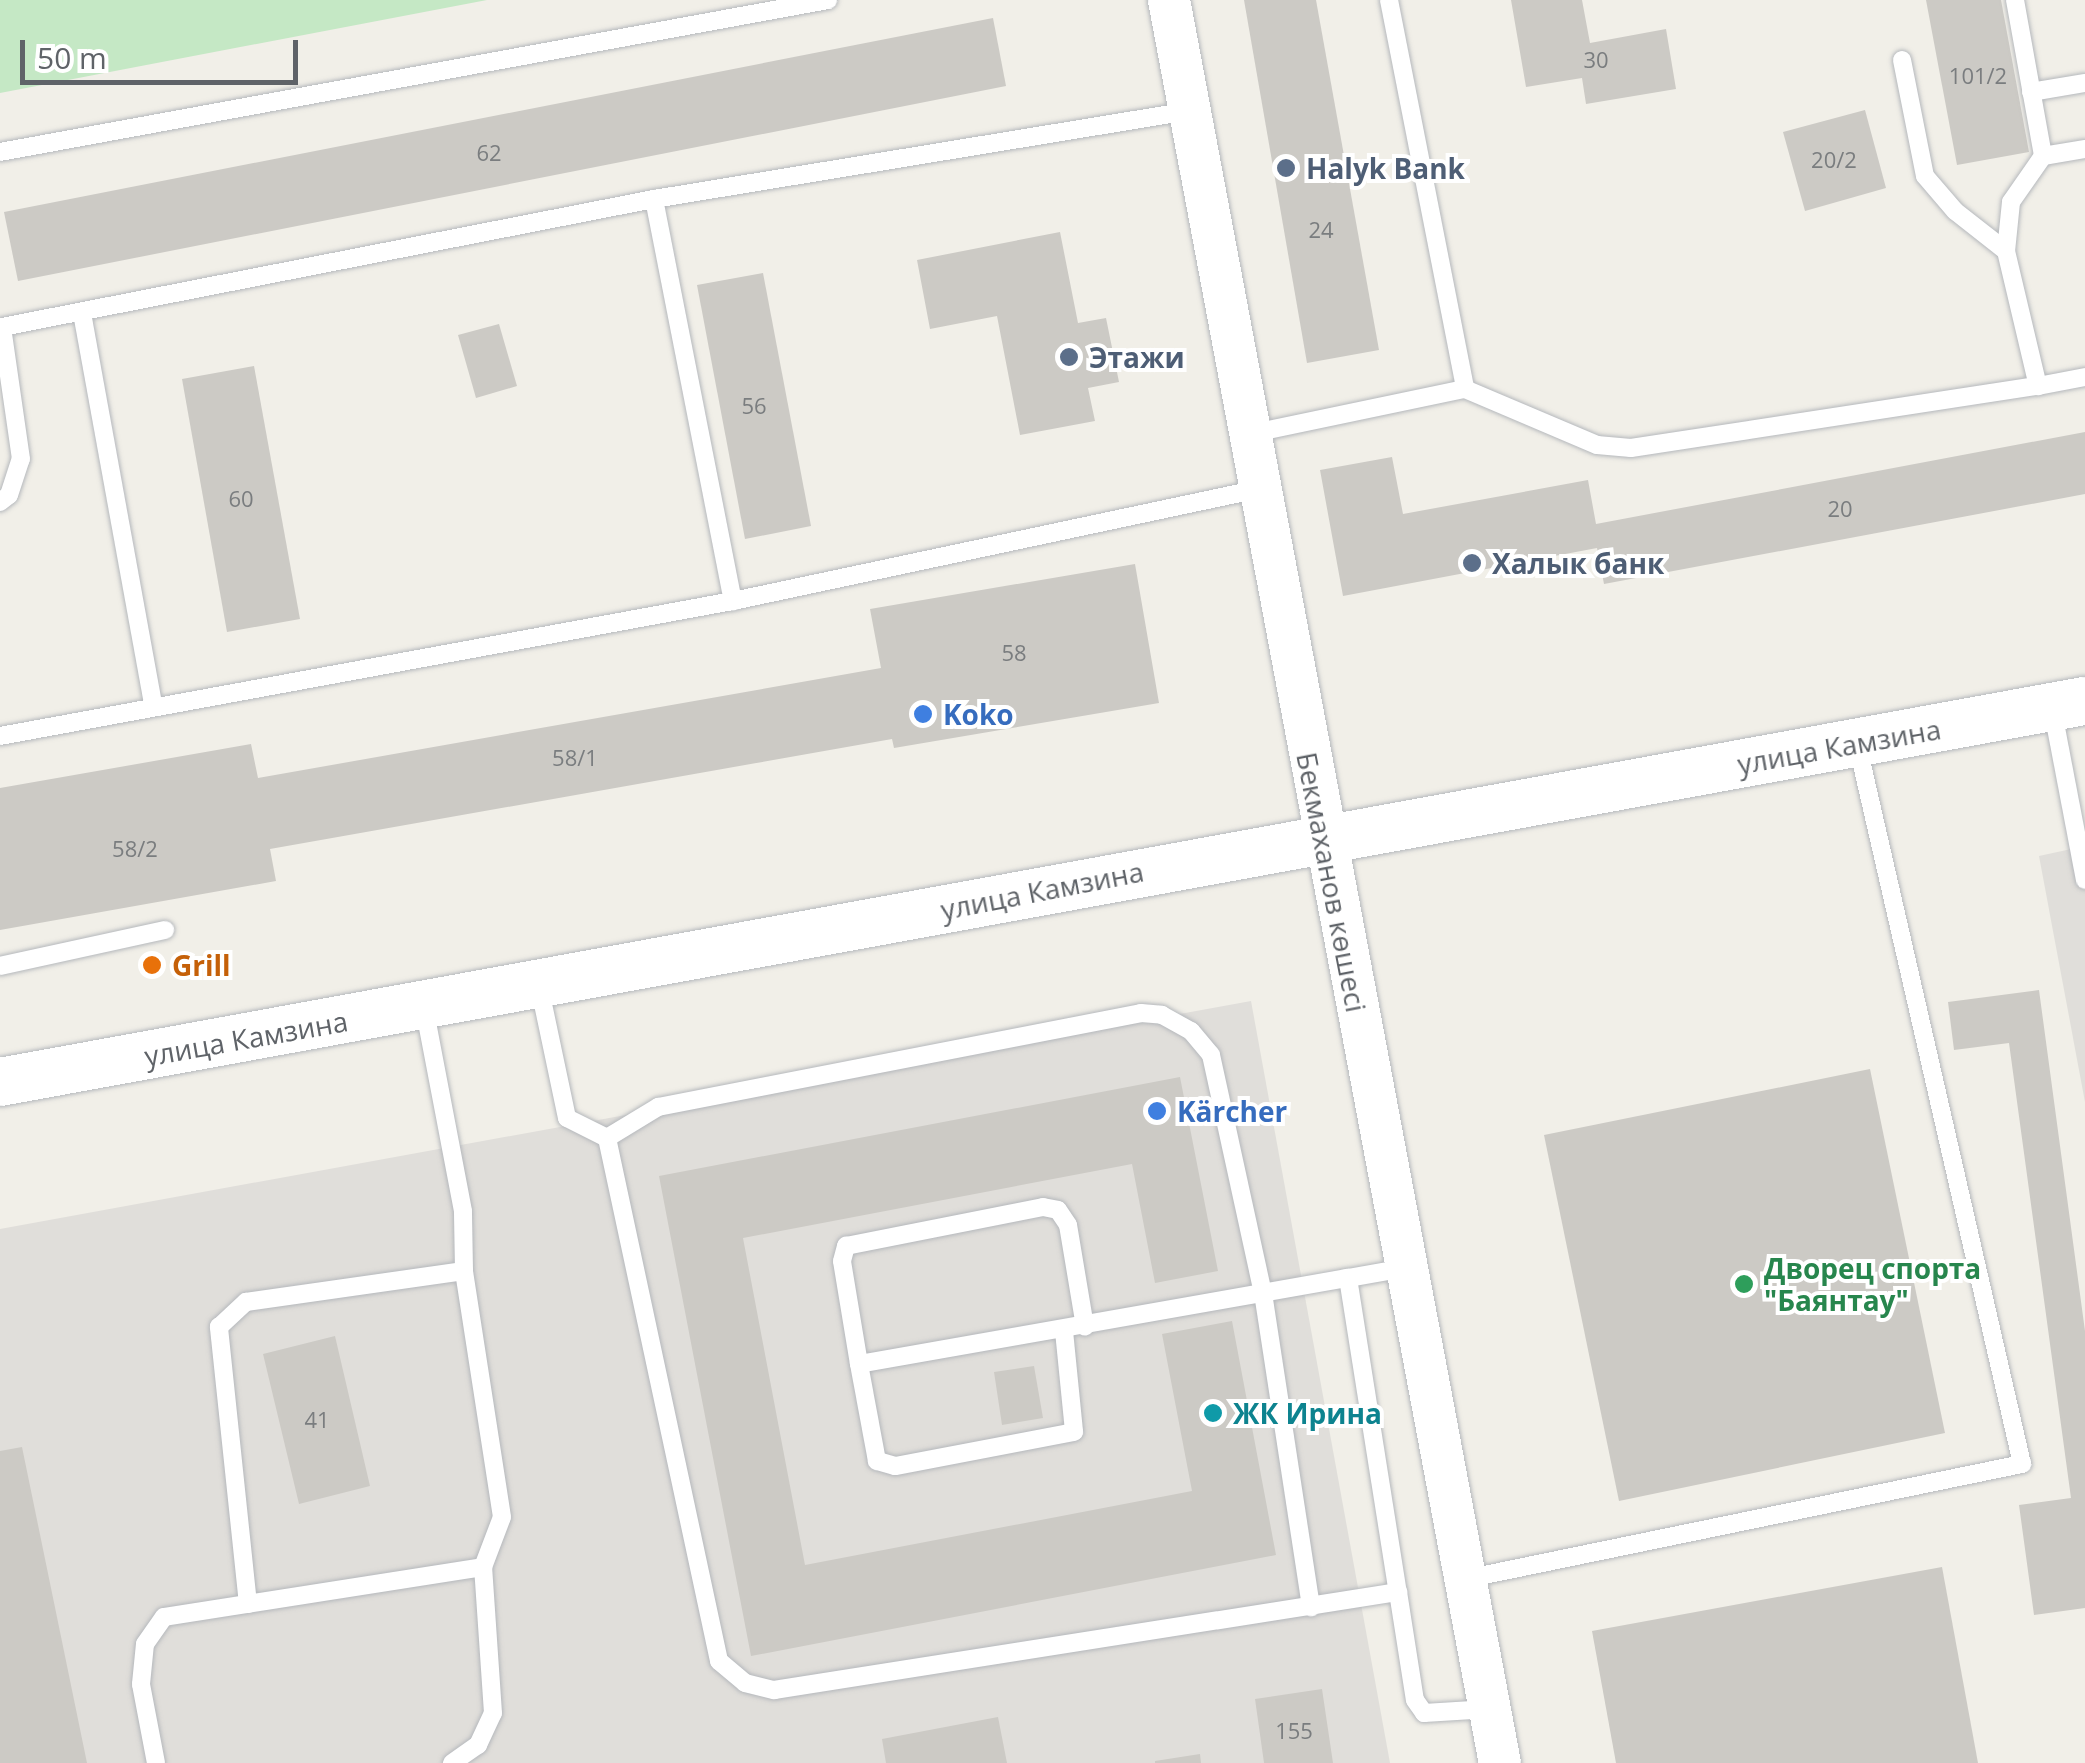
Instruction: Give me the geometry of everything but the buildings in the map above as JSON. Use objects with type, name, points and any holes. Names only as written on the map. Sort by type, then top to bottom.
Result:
[{"type":"main road","name":"улица Камзина","points":[[0,1082],[539,985],[1322,836],[2068,704]]},
{"type":"street","name":"Бекмаханов көшесі","points":[[1170,0],[1322,836],[1500,1763]]},
{"type":"lane","points":[[0,152],[828,0]]},
{"type":"lane","points":[[1389,0],[1465,389]]},
{"type":"lane","points":[[2015,0],[2043,156],[2011,202],[2006,251],[2038,386]]},
{"type":"lane","points":[[1902,60],[1925,176],[1955,211],[2006,251]]},
{"type":"lane","points":[[2031,92],[2085,83]]},
{"type":"lane","points":[[0,502],[9,495],[21,458],[0,324],[82,313],[654,199],[1190,111]]},
{"type":"lane","points":[[2043,156],[2085,149]]},
{"type":"lane","points":[[654,199],[733,601]]},
{"type":"lane","points":[[82,313],[153,705]]},
{"type":"lane","points":[[1248,434],[1465,389],[1597,446],[1631,448],[2085,377]]},
{"type":"lane","points":[[0,736],[733,601],[1259,489]]},
{"type":"lane","points":[[2068,704],[2085,880]]},
{"type":"lane","points":[[1465,1579],[2022,1464],[1857,743]]},
{"type":"lane","points":[[0,966],[165,930]]},
{"type":"lane","points":[[539,985],[566,1118],[607,1138]]},
{"type":"lane","points":[[424,1006],[463,1211],[464,1271],[502,1518],[483,1567],[493,1713],[478,1745],[452,1763]]},
{"type":"lane","points":[[607,1138],[658,1107],[1141,1012],[1162,1014],[1191,1031],[1210,1055],[1263,1293],[1311,1606]]},
{"type":"lane","points":[[607,1138],[719,1661],[745,1683],[774,1690],[1398,1592]]},
{"type":"lane","points":[[1064,1331],[1074,1432],[895,1466],[877,1460],[842,1261],[846,1246],[1043,1207],[1058,1210],[1068,1224],[1085,1327]]},
{"type":"lane","points":[[859,1364],[1405,1268]]},
{"type":"lane","points":[[248,1604],[219,1327],[246,1302],[464,1271]]},
{"type":"lane","points":[[1348,1278],[1415,1700],[1424,1712],[1490,1709]]},
{"type":"lane","points":[[156,1763],[141,1684],[144,1644],[164,1618],[483,1567]]},
{"type":"shaded area","points":[[2085,846],[2085,1102],[2039,856]]},
{"type":"shaded area","points":[[1251,1001],[1390,1763],[0,1763],[0,1229]]},
{"type":"green space","points":[[0,0],[487,0],[0,93]]},
{"type":"place","name":"Halyk Bank","points":[[1286,168]]},
{"type":"place","name":"Этажи","points":[[1069,357]]},
{"type":"place","name":"Халык банк","points":[[1472,563]]},
{"type":"place","name":"Koko","points":[[923,714]]},
{"type":"place","name":"Grill","points":[[152,965]]},
{"type":"place","name":"Kärcher","points":[[1157,1111]]},
{"type":"place","name":"Дворец спорта \"Баянтау\"","points":[[1744,1284]]},
{"type":"place","name":"ЖК Ирина","points":[[1213,1413]]}]
